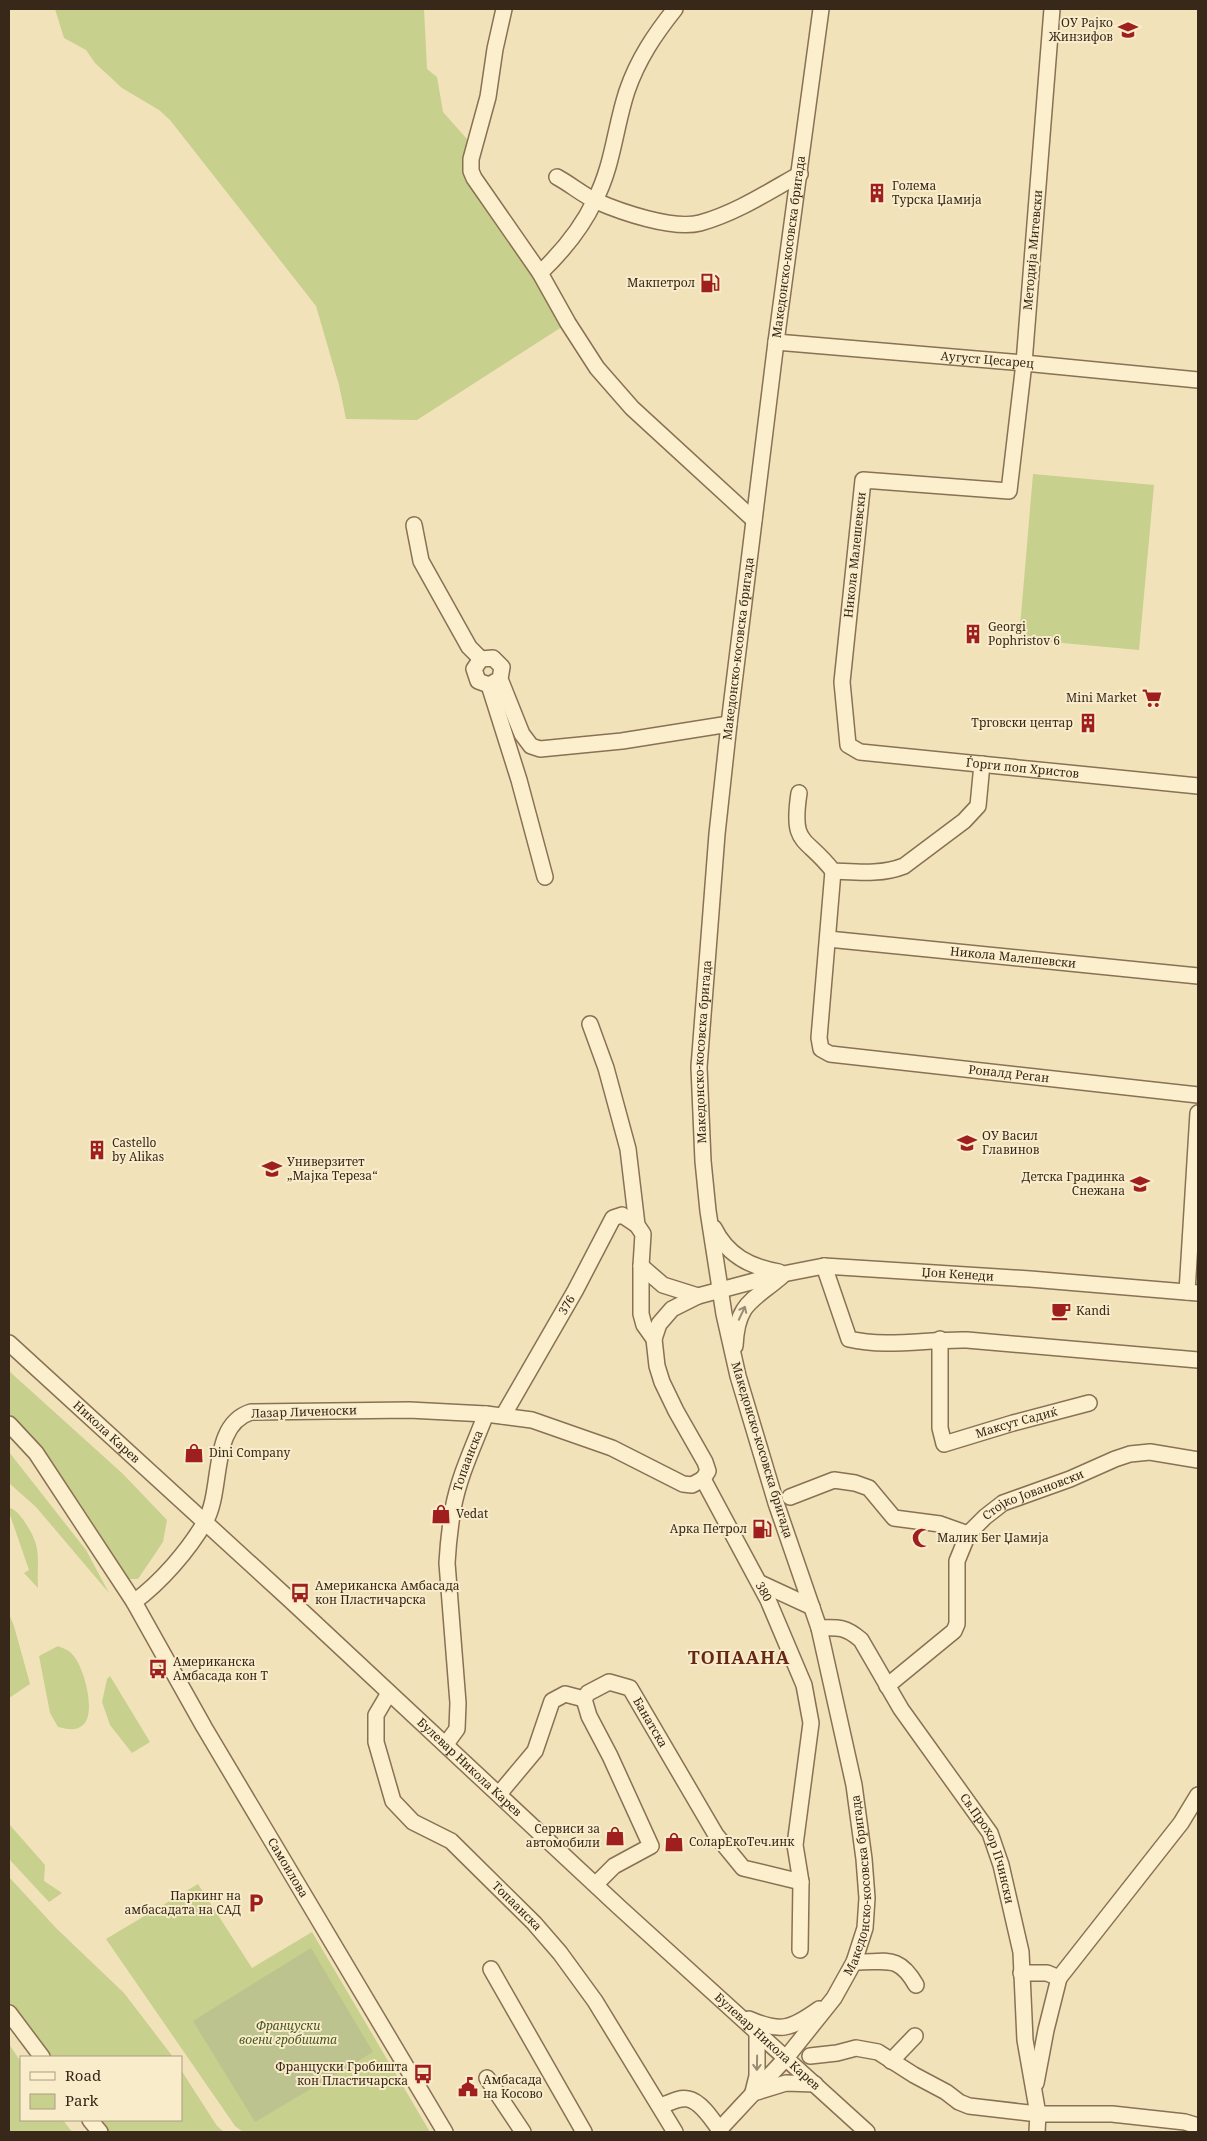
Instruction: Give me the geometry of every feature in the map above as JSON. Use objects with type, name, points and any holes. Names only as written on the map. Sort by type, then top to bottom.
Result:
[{"type":"street","points":[[504,9],[495,49],[488,97],[470,165],[474,178],[540,273],[568,323],[597,368],[632,408],[754,520]]},
{"type":"street","points":[[540,273],[564,250],[596,200],[612,156],[627,91],[640,58],[653,36],[675,9]]},
{"type":"street","name":"Македонско-косовска бригада","points":[[720,2131],[786,2058],[834,1998],[854,1962],[865,1928],[867,1898],[854,1785],[819,1628],[776,1503],[734,1360],[720,1289],[710,1220],[703,1161],[699,1067],[717,834],[729,724],[776,342],[821,9]]},
{"type":"street","name":"Методија Митевски","points":[[1009,492],[1024,362],[1052,9]]},
{"type":"street","points":[[557,177],[596,200],[636,215],[674,224],[699,224],[736,210],[800,174]]},
{"type":"street","name":"Аугуст Цесарец","points":[[776,342],[1024,362],[1198,380]]},
{"type":"street","name":"Никола Малешевски","points":[[848,745],[842,682],[863,480],[1009,492]]},
{"type":"street","points":[[414,525],[422,561],[469,648],[481,659],[493,658],[502,667],[495,682],[545,877]]},
{"type":"street","points":[[481,659],[474,670],[478,681],[495,682]]},
{"type":"street","points":[[495,682],[522,734],[531,746],[540,750],[622,741],[729,724]]},
{"type":"street","name":"Ѓорги поп Христов","points":[[848,745],[860,752],[1198,786]]},
{"type":"street","points":[[833,871],[892,871],[904,866],[964,821],[978,806],[982,764]]},
{"type":"street","points":[[799,793],[796,822],[798,834],[808,847],[825,860],[833,871],[828,939]]},
{"type":"street","name":"Никола Малешевски","points":[[828,939],[1198,976]]},
{"type":"street","name":"Роналд Реган","points":[[828,939],[819,1038],[821,1049],[830,1054],[1198,1096]]},
{"type":"street","points":[[590,1024],[606,1068],[628,1149],[637,1225],[643,1234],[641,1314],[644,1326],[654,1339]]},
{"type":"street","points":[[1193,1293],[1198,1113]]},
{"type":"street","name":"376","points":[[503,1416],[575,1291],[613,1218],[622,1215],[637,1225]]},
{"type":"street","points":[[710,1220],[723,1245],[735,1256],[766,1270],[785,1274]]},
{"type":"street","points":[[641,1266],[662,1285],[698,1296]]},
{"type":"street","points":[[824,1266],[848,1339],[876,1342],[940,1339],[1198,1360]]},
{"type":"street","name":"Џон Кенеди","points":[[720,1289],[824,1266],[1030,1279],[1193,1293]]},
{"type":"street","points":[[734,1360],[736,1334],[743,1309],[753,1297],[785,1274]]},
{"type":"street","points":[[654,1339],[659,1324],[672,1309],[698,1296],[720,1289]]},
{"type":"street","name":"380","points":[[654,1339],[657,1366],[662,1382],[676,1411],[706,1462],[708,1471],[703,1479],[760,1583],[804,1685],[811,1723],[795,1845],[801,1882],[800,1950]]},
{"type":"street","name":"Максут Садиќ","points":[[940,1339],[940,1428],[944,1444],[1013,1422],[1089,1403]]},
{"type":"street","name":"Никола Карев","points":[[9,1343],[205,1523]]},
{"type":"street","name":"Лазар Личеноски","points":[[134,1602],[175,1561],[205,1523],[211,1506],[226,1433],[232,1423],[246,1413],[258,1410],[409,1410],[486,1414],[532,1420],[571,1432],[612,1448],[683,1484],[692,1485],[703,1479]]},
{"type":"street","name":"Топаанска","points":[[446,1744],[457,1729],[458,1703],[447,1563],[448,1545],[458,1492],[486,1414]]},
{"type":"street","points":[[9,1424],[36,1453],[134,1602]]},
{"type":"street","name":"Стојко Јовановски","points":[[888,1686],[954,1631],[957,1624],[957,1561],[968,1534],[985,1516],[1003,1503],[1070,1480],[1130,1454],[1150,1452],[1198,1460]]},
{"type":"street","points":[[790,1497],[834,1480],[855,1483],[869,1488],[894,1518],[940,1524],[968,1534]]},
{"type":"street","name":"Булевар Никола Карев","points":[[205,1523],[736,2014],[867,2132]]},
{"type":"street","points":[[760,1583],[812,1607]]},
{"type":"street","name":"Самоилова","points":[[134,1602],[204,1727],[445,2132]]},
{"type":"street","name":"Св.Прохор Пчински","points":[[819,1628],[842,1627],[852,1632],[861,1640],[901,1709],[990,1833],[1001,1865],[1021,1952],[1025,2040],[1038,2114],[1037,2132]]},
{"type":"street","name":"Банатска","points":[[584,1699],[588,1693],[609,1682],[630,1688],[716,1834],[743,1868],[801,1882]]},
{"type":"street","name":"Топаанска","points":[[389,1693],[376,1715],[376,1742],[393,1801],[413,1822],[451,1841],[534,1923],[560,1953],[596,2001],[675,2132]]},
{"type":"street","points":[[499,1794],[535,1751],[552,1701],[565,1694],[584,1699],[589,1716],[610,1756],[651,1846],[614,1866],[596,1884]]},
{"type":"street","points":[[1034,2092],[1046,2030],[1059,1978],[1181,1823],[1198,1795]]},
{"type":"street","points":[[854,1962],[890,1961],[902,1965],[916,1984]]},
{"type":"street","points":[[491,1969],[584,2132]]},
{"type":"street","points":[[1022,1973],[1047,1973],[1059,1978]]},
{"type":"street","points":[[736,2014],[769,2028],[797,2025],[834,1998]]},
{"type":"street","points":[[9,2013],[41,2056]]},
{"type":"street","points":[[812,2025],[809,2043],[810,2056],[814,2074],[820,2088]]},
{"type":"street","points":[[753,2094],[757,2076],[757,2032]]},
{"type":"street","points":[[892,2061],[915,2036]]},
{"type":"street","points":[[810,2056],[837,2054],[856,2048],[878,2052],[946,2092],[959,2102],[969,2106],[1038,2114],[1112,2114],[1185,2122],[1198,2126]]},
{"type":"street","points":[[487,2078],[523,2132]]},
{"type":"street","points":[[753,2094],[786,2083],[820,2088]]},
{"type":"street","points":[[661,2106],[682,2099],[690,2099],[703,2110],[720,2131]]},
{"type":"street","points":[[91,2121],[100,2132]]},
{"type":"green space","points":[[55,9],[424,9],[427,69],[437,77],[443,112],[474,147],[471,159],[568,323],[417,420],[346,419],[339,385],[316,306],[170,120],[159,110],[122,88],[95,63],[86,50],[64,38]]},
{"type":"green space","points":[[1033,474],[1154,485],[1139,650],[1019,639]]},
{"type":"green space","points":[[9,1371],[123,1474],[167,1520],[163,1542],[138,1579],[124,1579],[36,1445],[9,1417]]},
{"type":"green space","points":[[9,1452],[86,1550],[109,1593],[36,1507],[9,1483]]},
{"type":"green space","points":[[10,1508],[23,1519],[36,1544],[38,1588],[24,1573],[29,1570],[9,1512]]},
{"type":"green space","points":[[9,1614],[30,1684],[9,1698]]},
{"type":"green space","points":[[58,1646],[72,1654],[81,1668],[87,1689],[89,1709],[87,1718],[81,1727],[75,1729],[58,1727],[50,1713],[39,1656]]},
{"type":"green space","points":[[110,1676],[150,1742],[132,1753],[110,1725],[102,1702],[107,1679]]},
{"type":"green space","points":[[9,1824],[45,1865],[44,1881],[62,1893],[49,1902],[9,1859]]},
{"type":"green space","points":[[9,1877],[56,1928],[124,1993],[172,2056],[49,2056],[9,2003]]},
{"type":"green space","points":[[198,1884],[252,1968],[312,1932],[430,2132],[243,2132],[235,2126],[106,1939]]},
{"type":"green space","name":"Француски воени гробишта","points":[[311,1948],[373,2052],[255,2122],[193,2021]]},
{"type":"green space","points":[[9,2044],[20,2060],[20,2121],[64,2121],[72,2132],[9,2132]]},
{"type":"green space","points":[[182,2072],[217,2126],[224,2132],[109,2132],[100,2121],[182,2121]]},
{"type":"place","name":"ОУ Рајко Жинзифов","points":[[1128,30]]},
{"type":"place","name":"Голема Турска Џамија","points":[[877,193]]},
{"type":"place","name":"Макпетрол","points":[[710,283]]},
{"type":"place","name":"Georgi Pophristov 6","points":[[973,634]]},
{"type":"place","name":"Mini Market","points":[[1152,698]]},
{"type":"place","name":"Трговски центар","points":[[1088,723]]},
{"type":"place","name":"ОУ Васил Главинов","points":[[967,1143]]},
{"type":"place","name":"Castello by Alikas","points":[[97,1150]]},
{"type":"place","name":"Универзитет „Мајка Тереза“","points":[[272,1169]]},
{"type":"place","name":"Детска Градинка Снежана","points":[[1140,1184]]},
{"type":"place","name":"Kandi","points":[[1061,1311]]},
{"type":"place","name":"Dini Company","points":[[194,1453]]},
{"type":"place","name":"Vedat","points":[[441,1514]]},
{"type":"place","name":"Арка Петрол","points":[[762,1529]]},
{"type":"place","name":"Малик Бег Џамија","points":[[922,1538]]},
{"type":"place","name":"Американска Амбасада кон Пластичарска","points":[[300,1593]]},
{"type":"place","name":"Американска Амбасада кон Т","points":[[158,1669]]},
{"type":"place","name":"Сервиси за автомобили","points":[[615,1836]]},
{"type":"place","name":"СоларЕкоТеч.инк","points":[[674,1842]]},
{"type":"place","name":"Паркинг на амбасадата на САД","points":[[256,1903]]},
{"type":"place","name":"Француски Гробишта кон Пластичарска","points":[[423,2074]]},
{"type":"place","name":"Амбасада на Косово","points":[[468,2087]]},
{"type":"district","name":"ТОПААНА","points":[[739,1658]]}]
